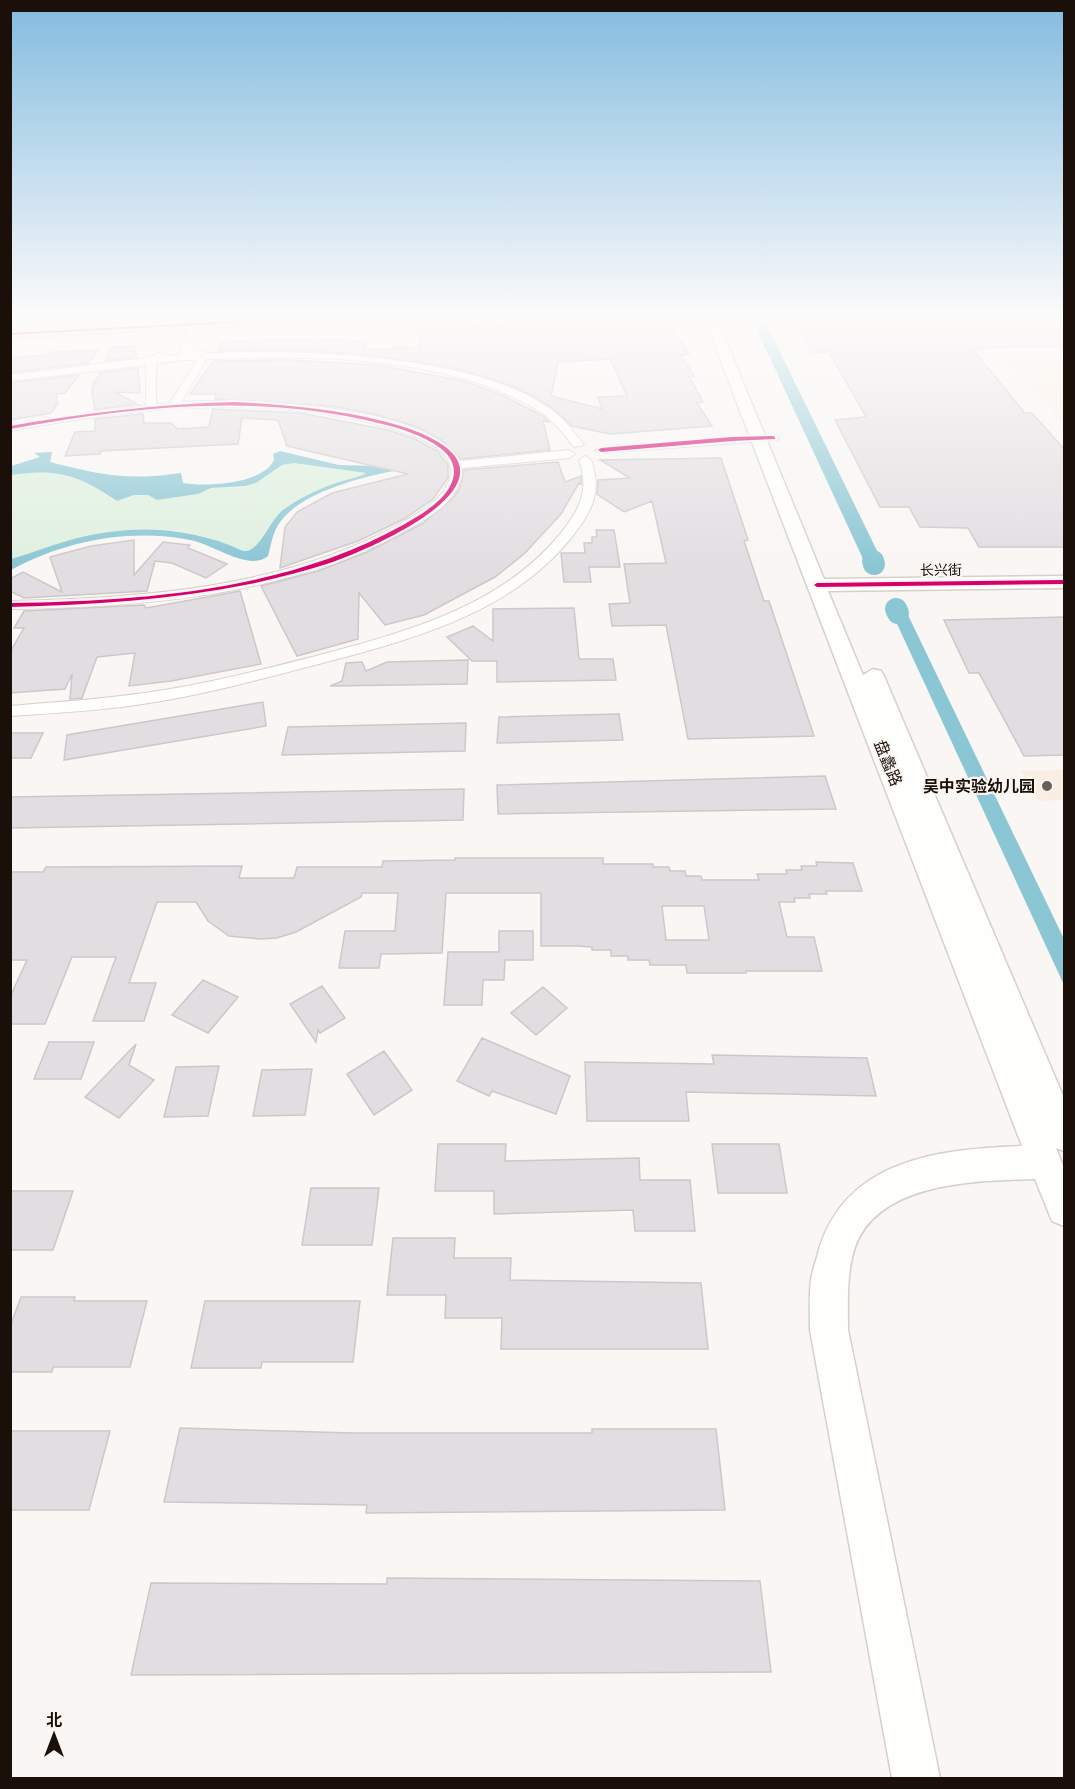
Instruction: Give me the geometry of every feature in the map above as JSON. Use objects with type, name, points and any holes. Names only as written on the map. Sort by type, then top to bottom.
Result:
[{"type":"main road","name":"盘蠡路","points":[[749,400],[766,438]]},
{"type":"main road","name":"盘蠡路","points":[[753,400],[1055,1149],[1065,1209]]},
{"type":"main road","name":"长兴街","points":[[828,590],[1065,582]]},
{"type":"main road","name":"盘蠡路","points":[[828,590],[1055,1149]]},
{"type":"main road","name":"长兴街","points":[[828,590],[1065,592]]},
{"type":"main road","points":[[916,1779],[831,1339],[827,1309],[831,1273],[843,1237],[858,1212],[876,1194],[899,1180],[967,1164],[1055,1149]]},
{"type":"street","points":[[151,400],[151,409]]},
{"type":"street","points":[[174,407],[178,400]]},
{"type":"street","points":[[526,400],[563,426],[578,445]]},
{"type":"street","points":[[10,428],[174,407],[283,406],[358,417],[420,434],[442,446],[455,460],[457,475],[450,490],[436,506],[392,534],[346,555],[257,579],[165,596],[73,604],[10,605]]},
{"type":"street","points":[[569,454],[571,447],[589,444],[601,450],[766,438]]},
{"type":"street","points":[[455,465],[569,454],[585,460],[596,458],[601,450]]},
{"type":"street","points":[[10,711],[92,705],[172,694],[312,661],[427,628],[505,589],[540,567],[583,516],[591,491],[589,467],[585,460]]},
{"type":"shaded area","points":[[1044,400],[1064,400],[1064,423]]},
{"type":"shaded area","name":"吴中实验幼儿园","points":[[1064,770],[1064,800],[1038,801],[1021,771]]},
{"type":"green space","points":[[294,463],[366,473],[318,491],[284,509],[254,547],[249,550],[243,551],[211,539],[182,532],[153,529],[99,535],[11,559],[11,475],[55,473],[91,485],[117,501],[138,494],[148,495],[157,500],[198,494],[211,488],[243,487],[256,483],[282,465]]},
{"type":"water","points":[[790,400],[804,400],[882,561],[864,561]]},
{"type":"water","points":[[280,451],[339,465],[376,466],[398,470],[332,488],[301,503],[278,525],[268,556],[260,560],[251,561],[230,556],[190,540],[144,536],[98,540],[75,545],[53,551],[11,570],[11,559],[53,545],[89,535],[134,530],[178,532],[222,542],[243,551],[249,550],[254,547],[284,509],[317,490],[366,473],[294,463],[282,465],[256,483],[245,486],[211,488],[198,494],[157,500],[148,495],[134,495],[117,501],[91,485],[55,473],[11,475],[11,466],[40,457],[34,453],[52,452],[50,462],[100,473],[145,476],[181,473],[183,483],[219,484],[246,479],[258,474],[268,468],[274,460],[273,454]]},
{"type":"water","points":[[892,613],[907,613],[1064,939],[1064,985]]},
{"type":"building","points":[[10,400],[57,400],[51,413],[10,420]]},
{"type":"building","points":[[93,400],[131,400],[137,404],[95,410]]},
{"type":"building","points":[[240,400],[513,400],[543,416],[549,422],[543,421],[550,450],[461,459],[442,440],[412,425],[374,414],[332,406]]},
{"type":"building","points":[[540,400],[569,400],[602,409],[599,400],[702,400],[697,403],[712,426],[610,434],[572,426],[550,406]]},
{"type":"building","points":[[857,400],[1015,400],[1025,413],[1032,413],[1065,450],[1065,547],[979,547],[968,528],[920,527],[909,507],[880,507],[835,420],[866,417]]},
{"type":"building","points":[[213,409],[301,413],[388,430],[415,439],[437,451],[448,465],[448,478],[433,499],[404,519],[358,541],[280,568],[285,527],[297,512],[332,493],[408,474],[287,446],[278,420],[242,418],[238,444],[101,451],[100,454],[65,456],[75,432],[95,431],[95,419],[143,414],[144,423],[171,423],[178,429],[209,427]]},
{"type":"building","points":[[721,458],[748,540],[744,541],[764,601],[769,601],[814,736],[688,739],[666,625],[612,626],[609,604],[630,603],[624,564],[666,563],[652,501],[624,512],[597,494],[598,480],[630,478],[600,460]]},
{"type":"building","points":[[558,462],[565,482],[581,476],[581,484],[579,483],[561,514],[524,554],[495,577],[424,615],[385,625],[359,593],[358,639],[297,656],[261,586],[318,571],[367,552],[422,524],[454,497],[460,488],[464,470]]},
{"type":"building","points":[[596,530],[614,530],[620,567],[589,567],[591,582],[564,582],[561,553],[585,553],[584,543],[592,543],[592,537],[597,537]]},
{"type":"building","points":[[134,540],[134,575],[163,542],[190,545],[188,548],[227,564],[206,578],[172,563],[155,561],[147,591],[24,598],[10,591],[10,579],[23,572],[62,592],[50,557],[91,546]]},
{"type":"building","points":[[240,591],[261,664],[171,681],[129,686],[135,653],[97,657],[82,698],[70,699],[72,674],[65,689],[10,693],[10,652],[24,628],[14,628],[24,611],[144,605],[146,608]]},
{"type":"building","points":[[574,608],[579,659],[613,659],[616,680],[497,682],[497,661],[472,661],[447,637],[473,626],[493,641],[493,609]]},
{"type":"building","points":[[1065,617],[1065,755],[1024,756],[979,673],[969,673],[944,620]]},
{"type":"building","points":[[468,660],[467,684],[330,686],[342,681],[346,663],[362,662],[366,671],[387,662]]},
{"type":"building","points":[[263,702],[266,726],[64,760],[67,735]]},
{"type":"building","points":[[619,714],[623,740],[497,743],[499,717]]},
{"type":"building","points":[[466,723],[465,751],[282,755],[288,727]]},
{"type":"building","points":[[10,733],[43,733],[31,758],[10,758]]},
{"type":"building","points":[[825,776],[836,809],[498,814],[497,785]]},
{"type":"building","points":[[464,789],[463,820],[10,828],[10,797]]},
{"type":"building","points":[[455,858],[603,858],[603,864],[653,864],[653,867],[669,867],[670,871],[685,871],[686,876],[701,876],[702,880],[759,880],[757,874],[787,874],[786,870],[802,870],[801,866],[817,866],[816,862],[853,863],[862,891],[826,891],[827,894],[809,894],[810,898],[794,898],[795,902],[779,902],[787,937],[814,937],[822,971],[746,971],[746,973],[687,973],[686,965],[650,965],[649,960],[628,960],[628,956],[611,956],[611,950],[592,950],[592,947],[578,946],[541,946],[541,893],[446,893],[442,953],[381,954],[379,968],[339,968],[345,931],[395,931],[398,893],[362,893],[361,897],[296,932],[277,938],[260,939],[229,936],[208,921],[196,902],[157,902],[129,983],[156,983],[144,1021],[93,1021],[116,957],[72,957],[45,1024],[10,1024],[10,997],[27,960],[10,960],[10,872],[43,872],[46,867],[242,866],[239,878],[294,878],[297,867],[382,867],[383,861],[455,860]],"holes":[[[662,906],[704,906],[709,940],[666,940]]]},
{"type":"building","points":[[499,931],[533,931],[533,960],[505,960],[504,980],[483,980],[482,1005],[444,1005],[448,952],[499,952]]},
{"type":"building","points":[[203,980],[238,997],[208,1033],[172,1015]]},
{"type":"building","points":[[322,986],[345,1018],[320,1033],[318,1030],[316,1042],[290,1004]]},
{"type":"building","points":[[543,987],[567,1008],[536,1035],[511,1013]]},
{"type":"building","points":[[482,1038],[570,1076],[556,1114],[492,1091],[489,1096],[457,1081]]},
{"type":"building","points":[[49,1042],[94,1042],[81,1079],[34,1079]]},
{"type":"building","points":[[136,1044],[129,1065],[154,1080],[119,1118],[85,1097]]},
{"type":"building","points":[[384,1051],[412,1090],[374,1115],[347,1074]]},
{"type":"building","points":[[712,1055],[867,1058],[876,1096],[686,1092],[689,1121],[587,1121],[585,1062],[714,1064]]},
{"type":"building","points":[[219,1066],[208,1116],[164,1117],[176,1067]]},
{"type":"building","points":[[312,1069],[305,1115],[253,1116],[262,1070]]},
{"type":"building","points":[[438,1144],[506,1144],[505,1161],[639,1158],[640,1180],[690,1180],[695,1231],[635,1231],[633,1210],[494,1214],[494,1191],[435,1191]]},
{"type":"building","points":[[712,1144],[779,1144],[787,1193],[718,1193]]},
{"type":"building","points":[[311,1188],[379,1188],[372,1245],[302,1245]]},
{"type":"building","points":[[10,1191],[73,1191],[53,1250],[10,1250]]},
{"type":"building","points":[[393,1238],[455,1238],[454,1258],[511,1258],[510,1280],[701,1283],[708,1349],[501,1349],[502,1318],[445,1318],[446,1295],[387,1295]]},
{"type":"building","points":[[21,1297],[75,1297],[74,1301],[147,1301],[130,1367],[53,1367],[52,1372],[10,1372],[10,1327]]},
{"type":"building","points":[[205,1301],[360,1301],[353,1362],[262,1362],[261,1368],[191,1368]]},
{"type":"building","points":[[180,1428],[353,1433],[592,1433],[592,1429],[716,1429],[725,1510],[366,1513],[367,1505],[164,1502]]},
{"type":"building","points":[[10,1431],[110,1431],[89,1510],[10,1510]]},
{"type":"building","points":[[387,1578],[760,1581],[771,1672],[131,1675],[151,1583],[387,1584]]},
{"type":"waterway","points":[[896,609],[898,613]]},
{"type":"cycle path","points":[[10,428],[144,408],[234,404],[279,406],[368,419],[408,430],[431,440],[446,450],[454,459],[457,470],[454,483],[446,495],[419,518],[377,542],[330,561],[277,576],[166,596],[111,601],[10,605]]},
{"type":"cycle path","points":[[601,450],[732,439],[773,438]]},
{"type":"cycle path","points":[[817,585],[1064,582]]},
{"type":"place","name":"吴中实验幼儿园","points":[[1047,786]]}]
